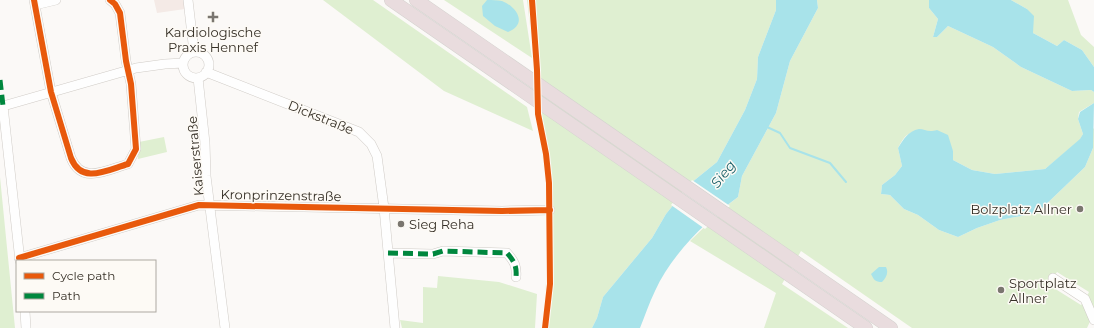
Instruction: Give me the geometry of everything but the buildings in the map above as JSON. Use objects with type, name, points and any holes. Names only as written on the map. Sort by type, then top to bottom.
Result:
[{"type":"highway","points":[[391,0],[866,328]]},
{"type":"highway","points":[[416,0],[891,328]]},
{"type":"street","points":[[56,0],[34,2],[51,92],[74,166],[82,172],[92,174],[128,164],[136,149],[131,84],[120,13],[115,4],[110,0]]},
{"type":"street","points":[[188,0],[194,52]]},
{"type":"street","points":[[194,52],[201,53],[207,58],[208,66],[206,72],[198,78],[194,78],[186,74],[184,71],[183,63],[188,55],[194,52]]},
{"type":"street","points":[[20,259],[1,107],[128,70],[158,64],[183,63]]},
{"type":"street","name":"Dickstraße","points":[[206,72],[359,132],[371,144],[377,156],[384,208],[395,328]]},
{"type":"street","name":"Kaiserstraße","points":[[198,78],[205,144],[206,176],[225,328]]},
{"type":"street","name":"Kronprinzenstraße","points":[[20,259],[199,205],[502,211],[550,210]]},
{"type":"street","points":[[388,253],[433,254],[443,251],[507,253],[514,260],[517,270],[516,276]]},
{"type":"street","points":[[1053,278],[1085,299],[1094,320]]},
{"type":"street","points":[[25,312],[26,328]]},
{"type":"shaded area","points":[[154,0],[184,0],[185,9],[157,13]]},
{"type":"green space","points":[[323,0],[373,0],[527,107],[533,131],[444,91]]},
{"type":"green space","points":[[444,0],[523,0],[532,58]]},
{"type":"green space","points":[[527,0],[776,0],[776,10],[758,57],[757,79],[745,110],[717,162],[691,183],[666,214],[652,238],[603,297],[597,318],[592,328],[543,328],[549,234],[549,209],[540,135],[535,114],[533,52]]},
{"type":"green space","points":[[817,0],[929,0],[929,8],[938,19],[933,37],[937,37],[948,26],[993,47],[1021,67],[1072,91],[1091,90],[1094,92],[1094,103],[1079,112],[1078,119],[1083,134],[1080,140],[1045,169],[995,174],[972,170],[953,160],[953,151],[932,134],[920,130],[907,135],[902,141],[898,148],[902,166],[895,175],[882,185],[881,194],[890,195],[904,209],[918,215],[939,230],[958,237],[977,228],[1000,220],[1037,213],[1085,167],[1093,148],[1094,128],[1094,316],[1093,315],[1087,328],[912,328],[801,251],[782,284],[848,328],[764,328],[776,293],[690,241],[724,208],[738,197],[742,176],[776,113],[790,61],[818,8]],"holes":[[[1057,272],[1089,292],[1086,298],[1054,277]],[[1052,279],[1084,301],[1081,305],[1049,285]]]},
{"type":"green space","points":[[1011,0],[1068,0],[1081,35],[1094,47],[1094,67],[1082,50],[1064,40],[1057,46],[1033,33],[1027,9]]},
{"type":"green space","points":[[164,137],[167,152],[138,159],[139,142]]},
{"type":"green space","points":[[0,177],[15,328],[0,328]]},
{"type":"green space","points":[[438,276],[499,282],[537,294],[535,328],[402,328],[400,320],[423,323],[423,287],[437,288]]},
{"type":"water","points":[[487,0],[502,1],[512,7],[518,16],[518,25],[508,32],[495,26],[483,16],[482,6]]},
{"type":"water","name":"Sieg","points":[[776,0],[817,0],[818,8],[790,61],[776,113],[742,176],[738,197],[702,227],[670,264],[655,291],[640,328],[592,328],[597,318],[603,297],[652,238],[666,214],[691,183],[717,162],[745,110],[757,79],[758,57],[776,10]]},
{"type":"water","points":[[929,0],[1011,0],[1027,9],[1034,16],[1033,33],[1057,46],[1064,40],[1082,50],[1094,67],[1094,92],[1091,90],[1072,91],[1021,67],[993,47],[948,26],[937,37],[933,37],[938,19],[929,8]]},
{"type":"water","points":[[1094,103],[1093,148],[1085,167],[1037,213],[1000,220],[977,228],[958,237],[939,230],[918,215],[904,209],[890,195],[881,194],[882,185],[895,175],[902,166],[898,148],[906,136],[915,130],[937,130],[948,135],[953,151],[953,160],[972,170],[995,174],[1045,169],[1080,139],[1083,134],[1078,119],[1080,112]]},
{"type":"water","points":[[879,267],[886,267],[887,269],[887,275],[882,282],[875,280],[871,274]]},
{"type":"pier","points":[[692,180],[730,206],[705,229],[671,205]]},
{"type":"waterway","points":[[767,127],[780,133],[790,148],[830,163],[846,182]]},
{"type":"marked path","points":[[0,80],[3,106]]},
{"type":"marked path","points":[[388,253],[433,254],[443,251],[507,253],[514,264],[516,277]]},
{"type":"cycle path","points":[[34,0],[51,92],[71,158],[76,166],[82,171],[88,173],[104,172],[128,164],[136,149],[131,84],[126,61],[120,13],[115,4],[110,0]]},
{"type":"cycle path","points":[[532,0],[537,70],[538,114],[546,154],[549,183],[550,284],[545,328]]},
{"type":"cycle path","points":[[19,258],[199,205],[502,211],[550,210]]},
{"type":"place","name":"Kardiologische Praxis Hennef","points":[[213,17]]},
{"type":"place","name":"Bolzplatz Allner","points":[[1080,209]]},
{"type":"place","name":"Sieg Reha","points":[[401,224]]},
{"type":"place","name":"Sportplatz Allner","points":[[1001,290]]}]
